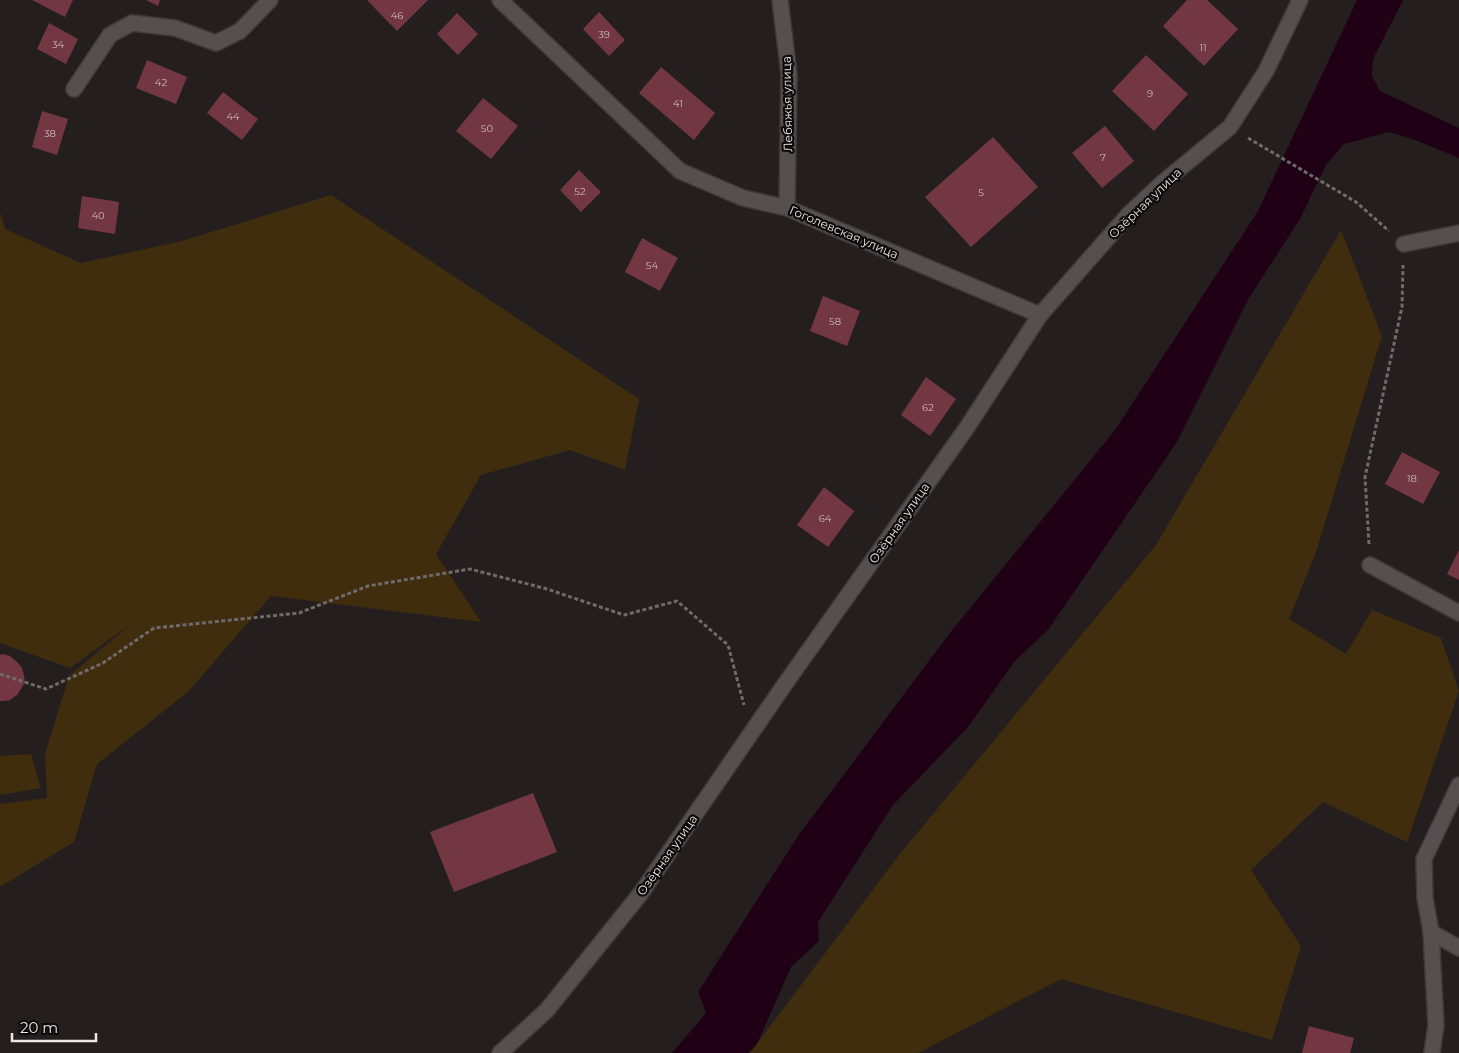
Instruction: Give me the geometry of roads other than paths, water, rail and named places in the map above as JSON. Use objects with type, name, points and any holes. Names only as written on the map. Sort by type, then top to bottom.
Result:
[{"type":"street","points":[[74,89],[110,35],[132,22],[176,28],[216,43],[240,31],[270,0]]},
{"type":"street","name":"Гоголевская улица","points":[[500,0],[680,171],[743,198],[787,208],[1040,315]]},
{"type":"street","name":"Лебяжья улица","points":[[780,0],[789,74],[787,208]]},
{"type":"street","name":"Озёрная улица","points":[[500,1053],[547,1010],[641,893],[751,732],[968,426],[1040,315],[1129,214],[1230,127],[1266,72],[1300,0]]},
{"type":"street","points":[[1404,244],[1459,233]]},
{"type":"street","points":[[1370,565],[1459,614]]},
{"type":"street","points":[[1432,1053],[1436,1025],[1430,932],[1425,898],[1424,859],[1459,785]]},
{"type":"street","points":[[1430,932],[1459,948]]}]
